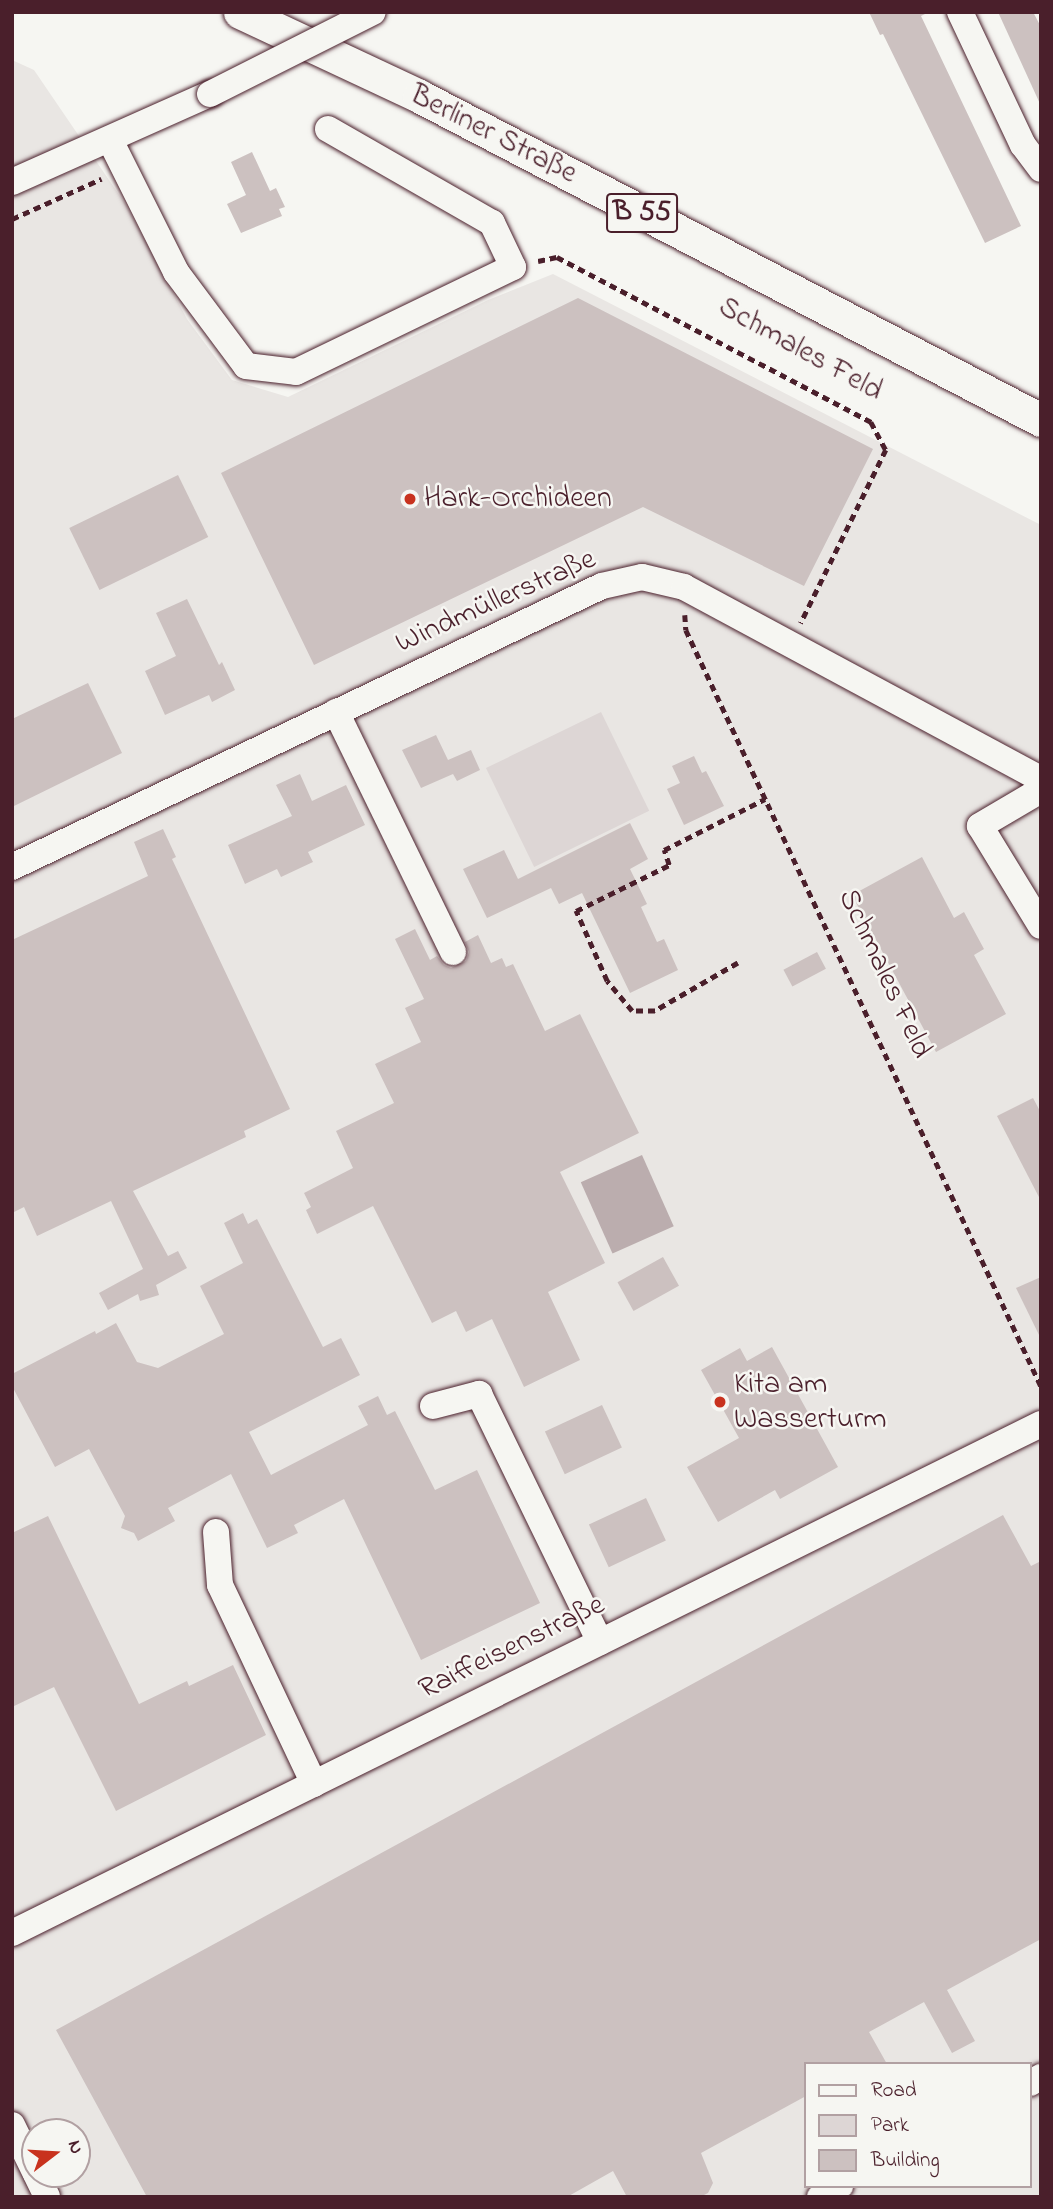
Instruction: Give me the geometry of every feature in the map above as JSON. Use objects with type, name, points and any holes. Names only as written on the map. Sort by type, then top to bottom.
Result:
[{"type":"main road","name":"Berliner Straße","points":[[240,12],[419,96],[1041,420]]},
{"type":"street","points":[[12,182],[210,94],[373,12]]},
{"type":"street","points":[[960,12],[1023,145],[1041,169]]},
{"type":"street","points":[[110,140],[176,272],[246,366],[296,372],[513,267],[492,223],[328,129]]},
{"type":"street","name":"Windmüllerstraße","points":[[12,867],[602,586],[642,577],[684,587],[1041,779]]},
{"type":"street","points":[[335,712],[453,952]]},
{"type":"street","points":[[1041,790],[980,826],[1033,896],[1041,926]]},
{"type":"street","points":[[433,1406],[479,1394],[600,1642]]},
{"type":"street","name":"Raiffeisenstraße","points":[[12,1933],[1041,1424]]},
{"type":"street","points":[[216,1532],[220,1586],[314,1784]]},
{"type":"street","points":[[12,2126],[21,2144]]},
{"type":"street","points":[[820,2197],[836,2188]]},
{"type":"path","points":[[12,219],[123,169]]},
{"type":"path","name":"Schmales Feld","points":[[513,267],[557,257],[872,422],[886,450],[790,645]]},
{"type":"path","name":"Schmales Feld","points":[[684,587],[686,629],[1041,1386]]},
{"type":"path","points":[[738,963],[655,1011],[632,1011],[607,981],[576,911],[669,865],[664,850],[765,799]]},
{"type":"shaded area","points":[[12,60],[34,70],[126,205],[187,319],[232,380],[288,397],[488,300],[553,274],[1041,525],[1041,2197],[12,2197]]},
{"type":"shaded area","points":[[642,1155],[674,1226],[613,1254],[581,1182]]},
{"type":"green space","points":[[601,712],[649,811],[534,867],[486,768]]},
{"type":"building","points":[[869,12],[929,12],[921,16],[1021,226],[985,243],[883,34],[880,35]]},
{"type":"building","points":[[998,12],[1033,12],[1041,27],[1041,106]]},
{"type":"building","points":[[252,152],[270,191],[276,188],[285,207],[279,209],[282,216],[241,233],[227,204],[246,195],[231,162]]},
{"type":"building","points":[[578,298],[873,449],[804,586],[643,507],[314,665],[221,473]]},
{"type":"building","points":[[178,475],[208,537],[99,590],[69,528]]},
{"type":"building","points":[[187,599],[219,665],[222,662],[235,690],[212,702],[209,695],[165,715],[145,671],[176,656],[156,613]]},
{"type":"building","points":[[88,683],[122,753],[12,807],[12,719]]},
{"type":"building","points":[[436,735],[448,760],[471,750],[480,770],[457,781],[453,774],[421,788],[402,750]]},
{"type":"building","points":[[694,756],[702,773],[706,771],[724,806],[684,825],[667,789],[680,783],[672,766]]},
{"type":"building","points":[[300,774],[312,801],[346,785],[365,825],[308,852],[313,862],[281,877],[277,869],[245,884],[228,845],[292,816],[276,785]]},
{"type":"building","points":[[630,823],[648,859],[630,869],[647,904],[641,907],[657,942],[664,939],[678,970],[630,993],[582,893],[559,904],[551,888],[487,918],[463,869],[504,850],[518,879]]},
{"type":"building","points":[[163,829],[176,857],[172,859],[290,1109],[244,1131],[246,1137],[133,1191],[168,1256],[178,1251],[187,1268],[156,1285],[159,1295],[140,1301],[138,1294],[108,1310],[99,1293],[143,1269],[111,1201],[37,1236],[24,1207],[12,1213],[12,940],[148,876],[134,842]]},
{"type":"building","points":[[922,857],[954,918],[964,912],[984,949],[974,955],[1006,1014],[936,1052],[852,895]]},
{"type":"building","points":[[415,929],[430,960],[437,956],[444,965],[451,968],[466,961],[469,952],[465,942],[478,935],[491,963],[502,958],[506,967],[513,964],[545,1031],[580,1014],[639,1133],[560,1172],[605,1263],[548,1292],[580,1360],[524,1387],[492,1319],[466,1332],[456,1311],[432,1323],[373,1206],[317,1234],[306,1210],[311,1207],[304,1193],[353,1168],[336,1131],[394,1103],[375,1064],[421,1042],[405,1008],[424,999],[395,939]]},
{"type":"building","points":[[817,952],[826,969],[792,987],[783,970]]},
{"type":"building","points":[[1033,1098],[1041,1113],[1041,1201],[997,1116]]},
{"type":"building","points":[[243,1213],[248,1224],[257,1219],[323,1347],[341,1338],[360,1375],[249,1432],[271,1475],[368,1425],[358,1406],[378,1396],[387,1415],[395,1411],[435,1490],[477,1470],[540,1603],[421,1660],[344,1499],[294,1525],[298,1533],[267,1548],[231,1474],[168,1508],[175,1521],[138,1541],[134,1533],[121,1528],[125,1516],[89,1449],[55,1467],[12,1386],[12,1374],[116,1323],[137,1362],[158,1368],[224,1334],[200,1286],[243,1263],[224,1223]]},
{"type":"building","points":[[663,1257],[679,1286],[634,1311],[618,1282]]},
{"type":"building","points":[[1041,1277],[1041,1339],[1016,1288]]},
{"type":"building","name":"Kita am Wasserturm","points":[[772,1347],[838,1467],[780,1499],[775,1490],[718,1522],[687,1467],[739,1438],[701,1370],[740,1348],[747,1361]]},
{"type":"building","points":[[602,1405],[622,1448],[565,1474],[545,1432]]},
{"type":"building","points":[[646,1498],[666,1541],[609,1567],[589,1525]]},
{"type":"building","points":[[1003,1515],[1031,1566],[1041,1561],[1041,1939],[947,1990],[975,2041],[952,2053],[924,2002],[869,2032],[886,2062],[804,2062],[804,2097],[701,2153],[713,2183],[708,2193],[700,2197],[627,2197],[613,2171],[567,2197],[147,2197],[56,2030]]},
{"type":"building","points":[[48,1516],[139,1704],[187,1681],[189,1686],[233,1665],[266,1735],[116,1811],[54,1687],[12,1707],[12,1533]]},
{"type":"place","name":"Hark-Orchideen","points":[[410,499]]},
{"type":"place","name":"Kita am Wasserturm","points":[[720,1402]]}]
